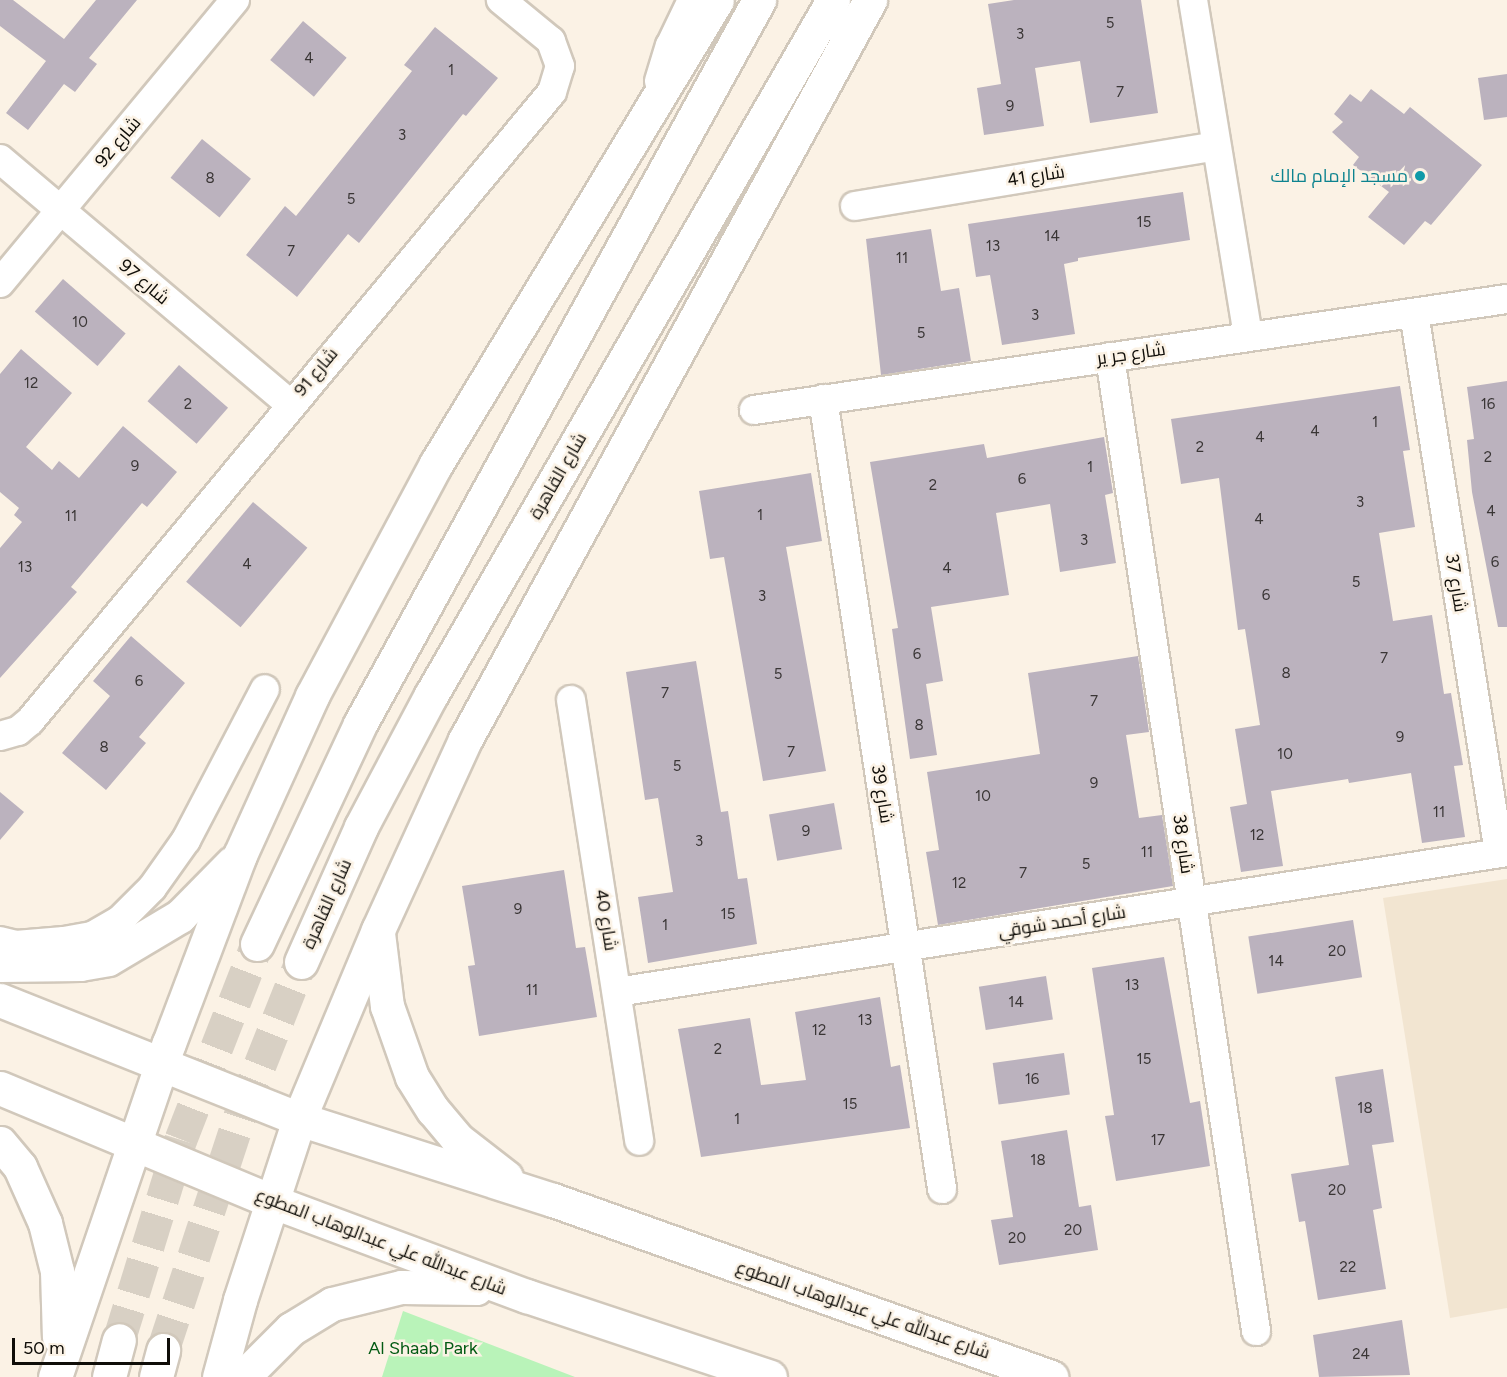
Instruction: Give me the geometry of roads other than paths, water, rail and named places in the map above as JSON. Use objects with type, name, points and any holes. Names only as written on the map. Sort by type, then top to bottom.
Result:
[{"type":"main road","points":[[57,1368],[160,1067],[240,855],[312,696],[436,464],[656,97],[717,0]]},
{"type":"main road","points":[[257,944],[360,724],[759,0]]},
{"type":"main road","name":"شارع القاهرة","points":[[301,962],[361,827],[431,695],[833,0]]},
{"type":"main road","points":[[219,1377],[271,1201],[299,1119],[378,930],[465,740],[870,0]]},
{"type":"main road","points":[[0,965],[80,964],[108,958],[180,916],[240,855]]},
{"type":"main road","points":[[378,930],[387,1006],[397,1042],[433,1110],[486,1164],[553,1200]]},
{"type":"main road","points":[[0,1000],[160,1067]]},
{"type":"main road","name":"شارع عبدالله علي عبدالوهاب المطوع","points":[[160,1067],[299,1119],[553,1200],[1051,1377]]},
{"type":"main road","name":"شارع عبدالله علي عبدالوهاب المطوع","points":[[0,1088],[271,1201],[527,1296],[770,1377]]},
{"type":"main road","points":[[0,1143],[20,1167],[45,1224],[57,1271],[57,1368]]},
{"type":"main road","points":[[243,1377],[291,1329],[332,1304],[354,1296],[422,1285],[527,1296]]},
{"type":"main road","points":[[109,1377],[119,1340]]},
{"type":"street","name":"شارع 92","points":[[0,283],[235,0]]},
{"type":"street","name":"شارع 91","points":[[0,736],[18,731],[30,721],[290,404],[555,88],[560,66],[551,41],[501,0]]},
{"type":"street","points":[[656,97],[670,46],[692,0]]},
{"type":"street","points":[[1193,0],[1248,337]]},
{"type":"street","name":"شارع 41","points":[[855,206],[1216,146]]},
{"type":"street","name":"شارع 97","points":[[0,159],[290,404]]},
{"type":"street","name":"شارع جر ير","points":[[754,410],[1507,299]]},
{"type":"street","name":"شارع 37","points":[[1414,313],[1503,853]]},
{"type":"street","name":"شارع 38","points":[[1110,357],[1256,1331]]},
{"type":"street","name":"شارع 39","points":[[823,399],[942,1190]]},
{"type":"street","points":[[0,941],[15,945],[64,942],[92,936],[120,920],[152,888],[186,840],[266,689]]},
{"type":"street","name":"شارع 40","points":[[571,700],[639,1141]]},
{"type":"street","name":"شارع أحمد شوقي","points":[[617,992],[1503,853]]},
{"type":"tunnel","points":[[119,1340],[181,1139],[257,944]]},
{"type":"tunnel","points":[[163,1350],[242,1110],[301,962]]},
{"type":"place","name":"مسجد الإمام مالك","points":[[1420,176]]},
{"type":"park label","name":"Al Shaab Park","points":[[423,1348]]}]
